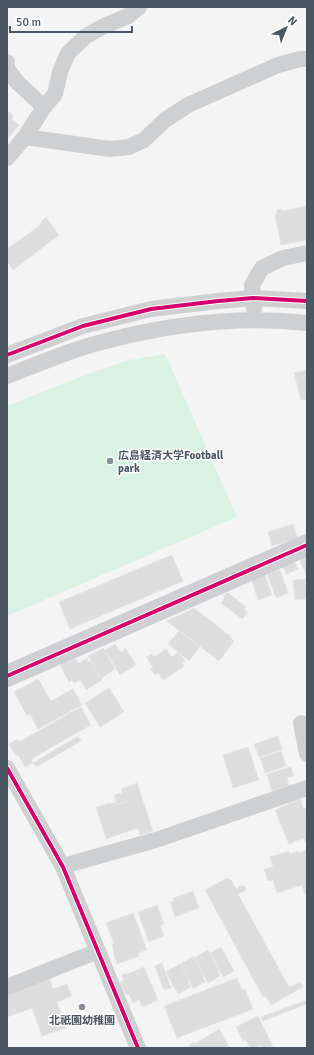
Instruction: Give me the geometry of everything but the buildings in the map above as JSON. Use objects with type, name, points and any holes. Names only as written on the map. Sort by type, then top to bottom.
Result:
[{"type":"street","points":[[7,158],[25,137],[44,106],[55,94],[60,72],[68,53],[86,36],[104,26],[128,16],[139,7]]},
{"type":"street","points":[[25,137],[110,149],[129,147],[144,140],[165,120],[188,105],[278,65],[300,59],[307,59]]},
{"type":"street","points":[[7,62],[7,69],[17,82],[44,106]]},
{"type":"street","points":[[256,321],[252,285],[262,268],[282,258],[307,254]]},
{"type":"street","points":[[7,355],[83,326],[151,309],[253,298],[307,301]]},
{"type":"street","points":[[7,376],[64,354],[110,340],[166,328],[235,321],[285,321],[307,323]]},
{"type":"street","points":[[7,676],[307,545]]},
{"type":"street","points":[[300,723],[307,754]]},
{"type":"street","points":[[7,768],[63,868],[138,1048]]},
{"type":"street","points":[[63,868],[70,864],[156,840],[307,788]]},
{"type":"street","points":[[7,987],[98,951]]},
{"type":"green space","name":"広島経済大学Football park","points":[[165,354],[237,517],[7,616],[7,406],[91,373],[130,360]]},
{"type":"cycle path","points":[[7,355],[83,326],[151,309],[253,298],[307,301]]},
{"type":"cycle path","points":[[7,676],[307,545]]},
{"type":"cycle path","points":[[7,768],[63,867],[138,1048]]},
{"type":"place","name":"広島経済大学Football park","points":[[110,461]]},
{"type":"place","name":"北祇園幼稚園","points":[[82,1007]]}]
